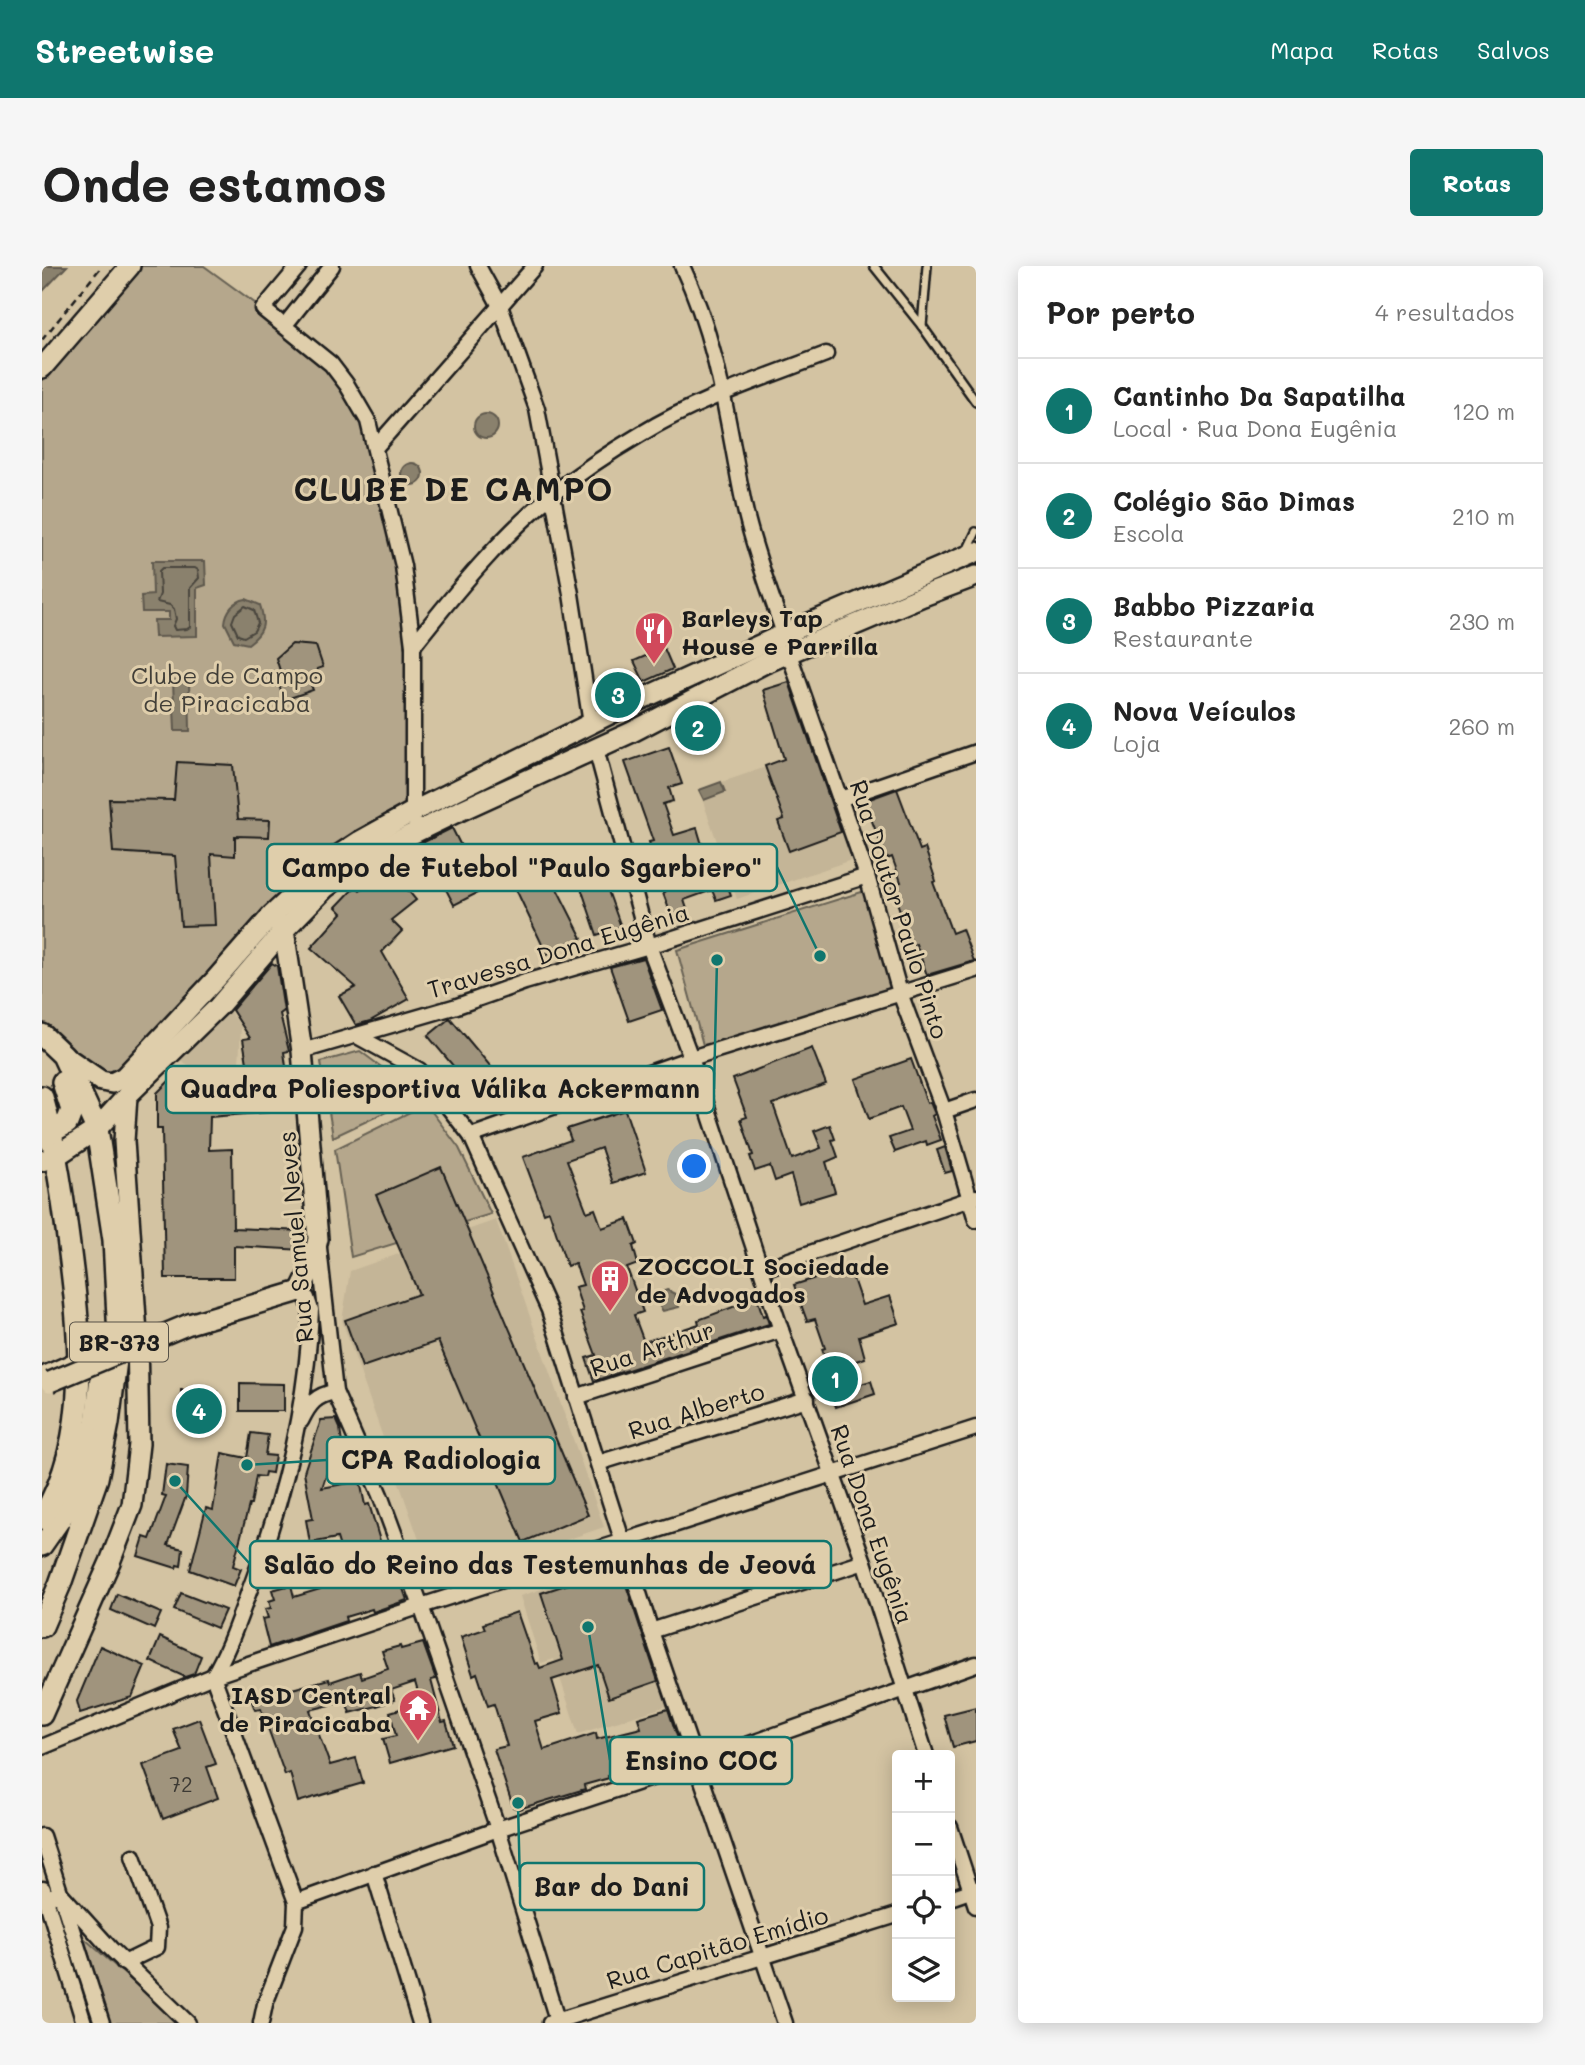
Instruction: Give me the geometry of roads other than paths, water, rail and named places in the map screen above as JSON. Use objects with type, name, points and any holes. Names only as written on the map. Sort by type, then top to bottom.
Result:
[{"type":"main road","points":[[42,368],[130,266]]},
{"type":"main road","points":[[49,1159],[97,1129],[218,1007],[278,922],[331,860],[414,811],[622,708],[783,634],[970,554]]},
{"type":"main road","points":[[923,596],[970,554]]},
{"type":"main road","points":[[63,1055],[102,1081],[112,1083],[124,1077],[215,980],[278,922],[371,854],[630,733],[764,664],[976,576]]},
{"type":"main road","points":[[596,748],[605,722],[622,708]]},
{"type":"main road","name":"Rua Samuel Neves","points":[[278,922],[302,1051],[318,1238]]},
{"type":"main road","name":"BR-373","points":[[42,1035],[63,1055],[97,1129],[114,1240],[119,1337],[108,1423],[97,1478],[83,1522],[42,1626]]},
{"type":"main road","points":[[42,1041],[56,1066],[72,1110],[67,1123],[47,1134]]},
{"type":"main road","points":[[42,1715],[110,1562],[132,1505],[139,1444],[137,1334],[124,1141],[127,1096]]},
{"type":"main road","points":[[42,1097],[49,1159],[72,1272],[80,1344],[75,1426],[57,1495],[42,1518]]},
{"type":"main road","points":[[44,1377],[112,1356],[189,1324],[300,1291],[310,1271],[318,1238]]},
{"type":"main road","points":[[114,1240],[133,1288]]},
{"type":"main road","points":[[42,1546],[65,1513],[76,1490],[95,1422],[100,1377],[112,1356]]},
{"type":"street","points":[[299,266],[263,309],[331,364],[368,421],[402,566],[412,646],[414,811],[411,833]]},
{"type":"street","points":[[285,325],[332,266]]},
{"type":"street","points":[[478,266],[500,306],[537,409],[554,494],[591,724]]},
{"type":"street","points":[[375,448],[535,266]]},
{"type":"street","points":[[682,266],[699,303],[723,393],[744,508],[783,634]]},
{"type":"street","points":[[412,646],[502,544],[554,494],[641,433],[723,393],[826,354]]},
{"type":"street","points":[[757,646],[789,654]]},
{"type":"street","name":"Rua Doutor Paulo Pinto","points":[[789,654],[867,876],[901,993],[944,1111],[972,1198],[976,1220]]},
{"type":"street","name":"Rua Dona Eugênia","points":[[596,748],[649,946],[691,1058],[781,1330],[864,1562],[924,1750]]},
{"type":"street","points":[[840,799],[976,752]]},
{"type":"street","name":"Travessa Dona Eugênia","points":[[302,1051],[457,1006],[525,982],[649,946],[867,876]]},
{"type":"street","points":[[471,1136],[691,1058],[976,970]]},
{"type":"street","points":[[357,1036],[419,1070],[471,1136],[549,1310],[651,1631],[785,2023]]},
{"type":"street","points":[[944,1111],[976,1100]]},
{"type":"street","points":[[763,1269],[972,1198]]},
{"type":"street","name":"Rua Samuel Neves","points":[[318,1238],[335,1392],[380,1495],[421,1606],[498,1829],[555,2022]]},
{"type":"street","name":"Rua Samuel Neves","points":[[213,1676],[225,1656],[267,1544],[298,1427],[311,1310],[307,1298],[300,1291]]},
{"type":"street","name":"Rua Arthur","points":[[576,1397],[781,1330]]},
{"type":"street","points":[[44,1377],[79,1359]]},
{"type":"street","points":[[298,1427],[313,1401],[323,1394],[335,1392]]},
{"type":"street","name":"Rua Alberto","points":[[598,1463],[807,1399]]},
{"type":"street","points":[[42,1747],[213,1676],[421,1606],[976,1428]]},
{"type":"street","points":[[651,1631],[864,1562]]},
{"type":"street","points":[[296,1902],[498,1829],[696,1763],[904,1687],[976,1664]]},
{"type":"street","points":[[213,1676],[296,1902],[295,1926],[265,2004],[261,2023]]},
{"type":"street","points":[[42,1836],[62,1895],[101,2018],[83,2021],[43,1894],[62,1895],[124,1963],[188,2023]]},
{"type":"street","points":[[955,1841],[976,1906]]},
{"type":"street","points":[[124,1963],[157,1947],[158,1928],[133,1856]]},
{"type":"street","points":[[374,1873],[420,2023]]},
{"type":"street","points":[[955,1896],[973,1890]]},
{"type":"street","name":"Rua Capitão Emídio","points":[[555,2022],[892,1916]]},
{"type":"lane","points":[[874,266],[976,402]]},
{"type":"lane","points":[[922,327],[927,266]]},
{"type":"lane","points":[[970,554],[976,533]]},
{"type":"water","points":[[42,266],[67,266],[42,292]]},
{"type":"water","points":[[486,414],[497,421],[498,426],[491,437],[486,438],[475,431],[474,426],[481,415]]},
{"type":"water","points":[[412,463],[422,470],[423,474],[416,484],[412,485],[402,478],[401,474],[408,464]]},
{"type":"water","points":[[152,561],[205,561],[206,585],[197,588],[197,636],[155,637],[154,620],[169,620],[169,612],[142,612],[141,596],[153,595]]},
{"type":"water","points":[[246,599],[260,605],[263,617],[260,631],[248,644],[234,641],[225,623],[231,607]]},
{"type":"water","points":[[189,680],[190,731],[175,731],[173,681]]},
{"type":"water","points":[[721,782],[725,792],[704,800],[699,790]]},
{"type":"water","points":[[667,1290],[675,1294],[679,1307],[663,1311],[658,1303],[658,1296]]},
{"type":"place","name":"Barleys Tap House e Parrilla","points":[[654,665]]},
{"type":"place","name":"Babbo Pizzaria","points":[[618,695]]},
{"type":"place","name":"Colégio São Dimas","points":[[698,728]]},
{"type":"place","name":"Campo de Futebol \"Paulo Sgarbiero\"","points":[[820,956]]},
{"type":"place","name":"Quadra Poliesportiva Válika Ackermann","points":[[717,960]]},
{"type":"place","name":"ZOCCOLI Sociedade de Advogados","points":[[610,1313]]},
{"type":"place","name":"Cantinho Da Sapatilha","points":[[835,1379]]},
{"type":"place","name":"Nova Veículos","points":[[199,1411]]},
{"type":"place","name":"CPA Radiologia","points":[[247,1465]]},
{"type":"place","name":"Salão do Reino das Testemunhas de Jeová","points":[[175,1481]]},
{"type":"place","name":"Ensino COC","points":[[588,1627]]},
{"type":"place","name":"IASD Central de Piracicaba","points":[[418,1742]]},
{"type":"place","name":"Bar do Dani","points":[[518,1803]]},
{"type":"district","name":"CLUBE DE CAMPO","points":[[454,488]]},
{"type":"park label","name":"Clube de Campo de Piracicaba","points":[[227,688]]}]
